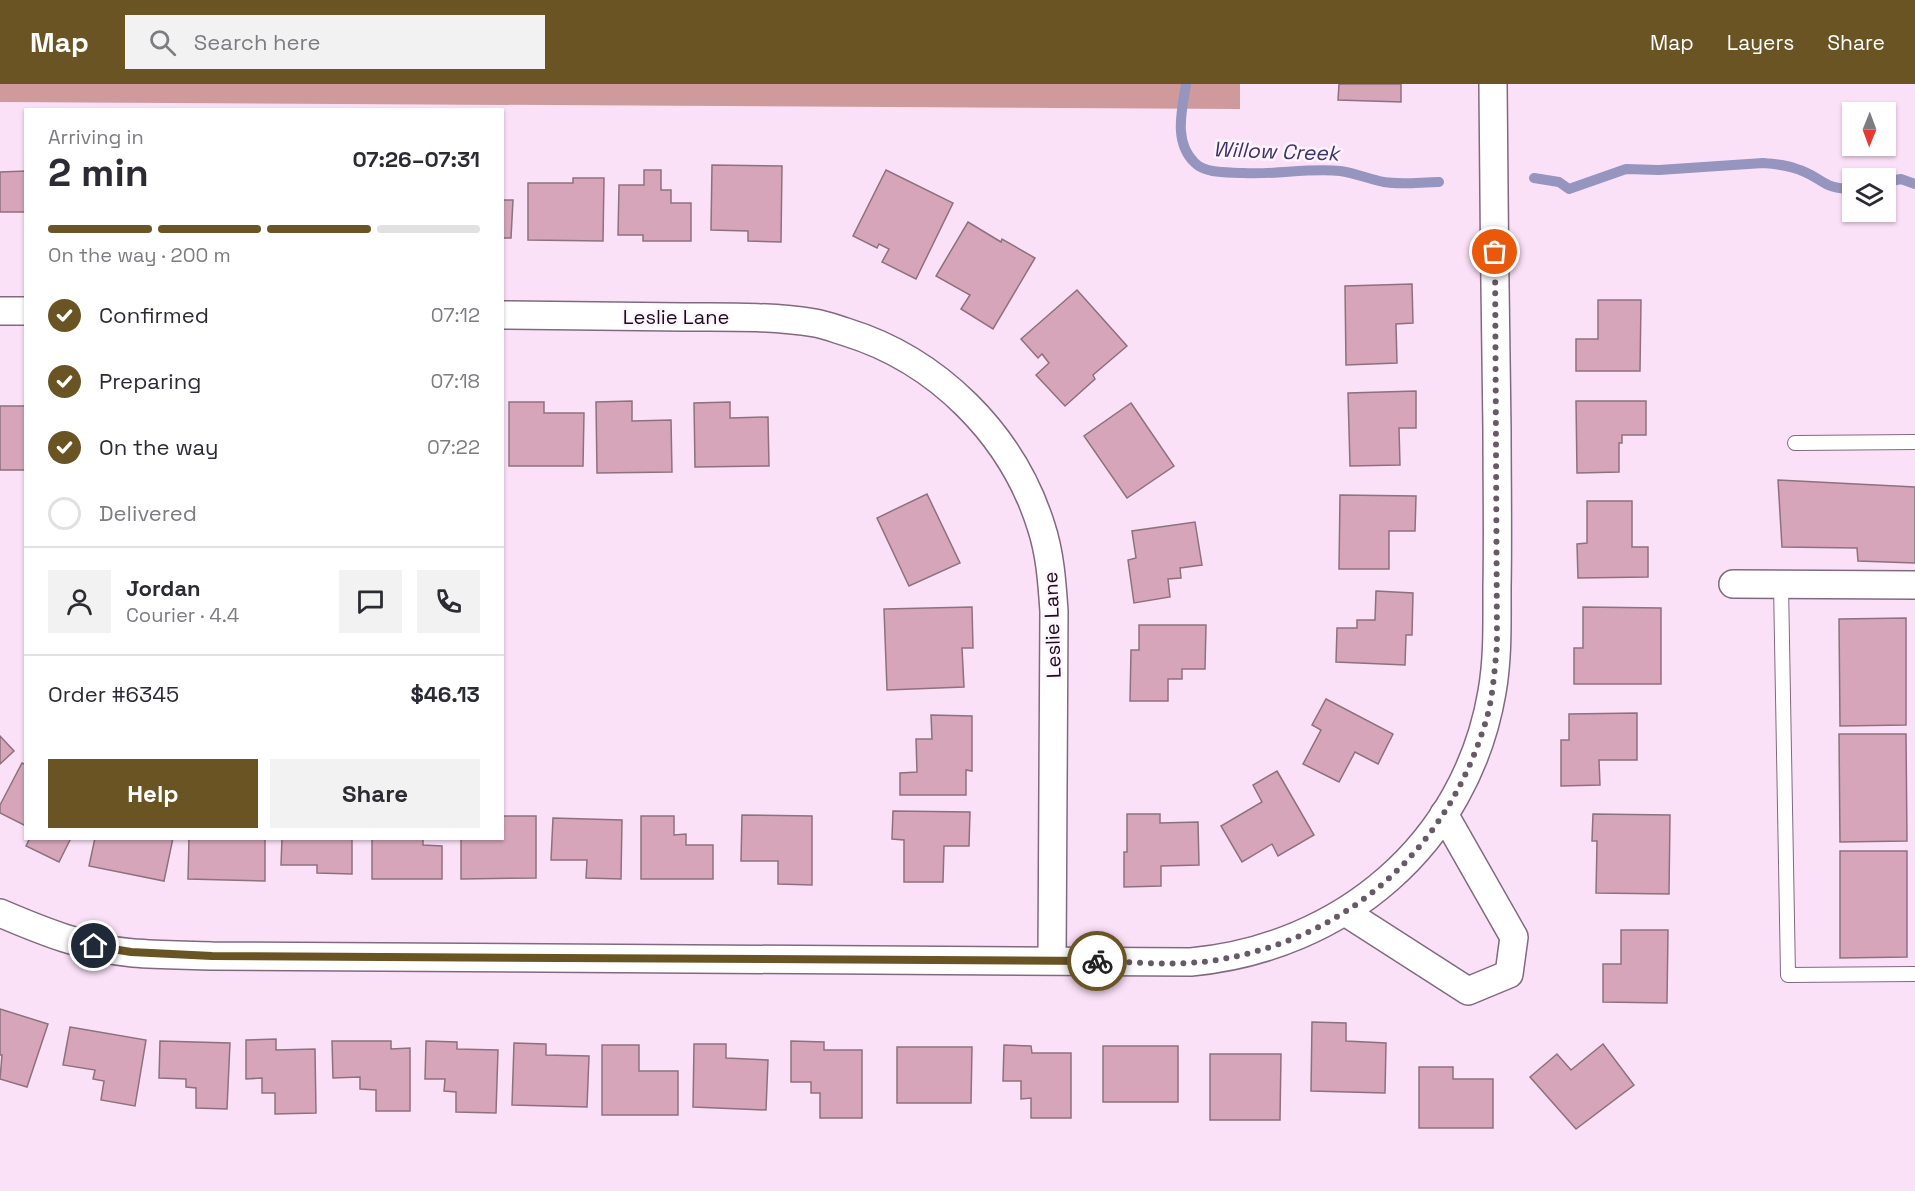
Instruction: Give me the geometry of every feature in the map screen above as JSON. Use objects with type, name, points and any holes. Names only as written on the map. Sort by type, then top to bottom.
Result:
[{"type":"street","points":[[0,913],[45,933],[94,946],[131,952],[224,956],[1191,962],[1269,948],[1302,935],[1345,912],[1399,871],[1427,839],[1444,814],[1473,758],[1485,724],[1492,691],[1497,646],[1498,538],[1493,84]]},
{"type":"street","points":[[0,311],[24,311]]},
{"type":"street","name":"Leslie Lane","points":[[504,315],[767,318],[817,323],[868,339],[898,353],[950,389],[974,411],[1012,462],[1029,496],[1041,526],[1051,568],[1054,611],[1052,960]]},
{"type":"street","points":[[1733,584],[1915,585]]},
{"type":"street","points":[[1345,912],[1468,991],[1509,974],[1514,938],[1444,814]]},
{"type":"lane","points":[[1795,443],[1915,442]]},
{"type":"lane","points":[[1781,585],[1788,975],[1915,974]]},
{"type":"shaded area","points":[[0,84],[1240,84],[1240,109],[0,102]]},
{"type":"building","points":[[1339,84],[1401,84],[1401,102],[1338,100]]},
{"type":"building","points":[[712,165],[782,166],[781,242],[748,241],[748,231],[711,230]]},
{"type":"building","points":[[644,170],[661,170],[661,190],[671,190],[671,203],[691,203],[691,241],[643,241],[643,235],[618,235],[619,185],[644,185]]},
{"type":"building","points":[[886,170],[953,203],[916,279],[882,262],[889,249],[879,244],[877,248],[853,236]]},
{"type":"building","points":[[24,171],[24,212],[0,212],[0,172]]},
{"type":"building","points":[[573,178],[604,178],[603,241],[528,240],[528,183],[573,183]]},
{"type":"building","points":[[504,200],[513,200],[511,238],[504,238]]},
{"type":"building","points":[[968,222],[1001,242],[1002,239],[1035,258],[993,329],[961,309],[970,295],[936,276]]},
{"type":"building","points":[[1412,284],[1413,323],[1396,324],[1397,363],[1346,365],[1345,286]]},
{"type":"building","points":[[1077,290],[1127,346],[1093,375],[1095,379],[1065,406],[1036,375],[1049,363],[1042,354],[1038,358],[1021,339]]},
{"type":"building","points":[[1598,300],[1641,300],[1640,371],[1576,371],[1576,339],[1598,339]]},
{"type":"building","points":[[1416,391],[1416,428],[1399,428],[1400,465],[1350,466],[1348,393]]},
{"type":"building","points":[[632,401],[632,421],[671,420],[672,472],[597,473],[596,402]]},
{"type":"building","points":[[1576,401],[1646,401],[1646,435],[1622,435],[1622,443],[1619,443],[1619,472],[1577,473]]},
{"type":"building","points":[[509,402],[544,402],[544,413],[584,413],[583,466],[509,466]]},
{"type":"building","points":[[730,402],[730,418],[768,417],[769,466],[695,467],[694,403]]},
{"type":"building","points":[[1131,403],[1174,466],[1127,498],[1084,436]]},
{"type":"building","points":[[0,406],[24,406],[24,470],[0,470]]},
{"type":"building","points":[[1778,480],[1915,487],[1915,563],[1858,561],[1857,548],[1782,547]]},
{"type":"building","points":[[927,494],[960,563],[909,586],[877,518]]},
{"type":"building","points":[[1340,495],[1416,496],[1415,531],[1389,531],[1389,569],[1339,569]]},
{"type":"building","points":[[1587,501],[1632,501],[1632,547],[1648,547],[1648,577],[1578,578],[1577,544],[1587,543]]},
{"type":"building","points":[[1195,522],[1202,565],[1180,568],[1181,578],[1168,579],[1170,597],[1134,603],[1128,560],[1136,558],[1132,531]]},
{"type":"building","points":[[1376,591],[1413,593],[1412,635],[1406,635],[1405,665],[1336,662],[1337,628],[1357,628],[1357,620],[1375,620]]},
{"type":"building","points":[[972,607],[973,648],[962,648],[964,687],[887,690],[884,609]]},
{"type":"building","points":[[1583,607],[1661,608],[1661,684],[1574,684],[1574,648],[1583,648]]},
{"type":"building","points":[[1906,618],[1906,725],[1840,726],[1839,619]]},
{"type":"building","points":[[1139,625],[1206,625],[1205,669],[1182,669],[1182,679],[1168,679],[1168,701],[1130,701],[1131,650],[1139,650]]},
{"type":"building","points":[[1326,699],[1393,734],[1378,764],[1355,752],[1339,782],[1303,764],[1321,730],[1312,725]]},
{"type":"building","points":[[1637,713],[1637,760],[1599,760],[1600,785],[1561,786],[1561,740],[1569,740],[1569,714]]},
{"type":"building","points":[[931,715],[972,716],[972,771],[966,770],[966,795],[900,795],[900,773],[917,772],[916,739],[932,739]]},
{"type":"building","points":[[1839,734],[1906,734],[1907,841],[1840,842]]},
{"type":"building","points":[[0,736],[14,751],[0,764]]},
{"type":"building","points":[[22,763],[24,764],[24,825],[0,813],[0,805]]},
{"type":"building","points":[[1277,771],[1314,835],[1278,856],[1272,844],[1242,862],[1221,826],[1262,802],[1253,785]]},
{"type":"building","points":[[893,811],[970,812],[969,846],[944,846],[943,882],[904,882],[904,840],[892,839]]},
{"type":"building","points":[[1127,814],[1160,814],[1160,823],[1198,822],[1199,865],[1161,866],[1161,886],[1124,887]]},
{"type":"building","points":[[1593,814],[1670,815],[1669,894],[1596,893],[1597,841],[1592,841]]},
{"type":"building","points":[[742,815],[812,816],[812,885],[778,884],[778,861],[741,861]]},
{"type":"building","points":[[504,816],[536,816],[536,878],[461,879],[461,840],[504,840]]},
{"type":"building","points":[[641,816],[674,816],[674,835],[686,834],[686,845],[713,845],[713,879],[641,879]]},
{"type":"building","points":[[553,818],[622,820],[621,879],[586,878],[587,860],[551,860]]},
{"type":"building","points":[[29,840],[70,840],[59,862],[26,846]]},
{"type":"building","points":[[95,840],[173,840],[164,881],[89,866]]},
{"type":"building","points":[[189,840],[265,840],[265,881],[188,879]]},
{"type":"building","points":[[282,840],[352,840],[352,874],[317,873],[317,865],[281,865]]},
{"type":"building","points":[[372,840],[423,840],[423,845],[442,846],[442,879],[372,879]]},
{"type":"building","points":[[1840,851],[1907,851],[1907,957],[1840,958]]},
{"type":"building","points":[[1621,930],[1668,930],[1667,1003],[1603,1002],[1603,964],[1621,964]]},
{"type":"building","points":[[0,1009],[48,1024],[27,1087],[0,1079],[2,1055],[0,1055]]},
{"type":"building","points":[[1312,1022],[1346,1023],[1346,1041],[1386,1043],[1385,1093],[1311,1091]]},
{"type":"building","points":[[70,1027],[146,1040],[135,1106],[101,1100],[104,1081],[93,1079],[95,1070],[63,1065]]},
{"type":"building","points":[[276,1039],[276,1050],[315,1049],[316,1113],[275,1114],[275,1093],[262,1093],[262,1078],[246,1079],[246,1040]]},
{"type":"building","points":[[160,1041],[230,1043],[227,1109],[196,1108],[196,1088],[186,1087],[186,1079],[159,1078]]},
{"type":"building","points":[[332,1041],[391,1041],[391,1049],[410,1048],[410,1111],[376,1111],[376,1090],[360,1089],[360,1077],[333,1078]]},
{"type":"building","points":[[426,1041],[457,1042],[457,1049],[498,1050],[496,1113],[456,1112],[456,1092],[444,1091],[445,1079],[425,1079]]},
{"type":"building","points":[[791,1041],[824,1042],[824,1050],[862,1050],[862,1118],[820,1118],[820,1093],[811,1093],[811,1082],[791,1082]]},
{"type":"building","points":[[514,1043],[546,1044],[546,1055],[589,1056],[587,1107],[512,1105]]},
{"type":"building","points":[[694,1044],[726,1044],[726,1058],[768,1060],[766,1110],[693,1107]]},
{"type":"building","points":[[1603,1044],[1634,1085],[1576,1129],[1530,1077],[1557,1054],[1571,1070]]},
{"type":"building","points":[[602,1045],[639,1045],[639,1071],[678,1071],[678,1115],[602,1115]]},
{"type":"building","points":[[1004,1045],[1031,1046],[1032,1053],[1071,1053],[1071,1118],[1031,1118],[1031,1098],[1021,1099],[1021,1081],[1003,1081]]},
{"type":"building","points":[[1103,1046],[1178,1046],[1178,1102],[1103,1102]]},
{"type":"building","points":[[897,1047],[972,1047],[971,1103],[897,1103]]},
{"type":"building","points":[[1210,1054],[1281,1054],[1280,1120],[1210,1120]]},
{"type":"building","points":[[1419,1067],[1453,1067],[1453,1079],[1493,1079],[1493,1128],[1419,1128]]},
{"type":"waterway","name":"Willow Creek","points":[[1186,84],[1181,115],[1181,136],[1188,155],[1205,169],[1218,172],[1255,173],[1328,170],[1391,183],[1439,182]]},
{"type":"waterway","name":"Willow Creek","points":[[1534,178],[1559,182],[1569,189],[1626,169],[1659,170],[1763,163],[1791,167],[1842,189]]},
{"type":"waterway","name":"Willow Creek","points":[[1896,180],[1901,179],[1915,184]]},
{"type":"way so far","points":[[1097,961],[1191,962],[1211,960],[1269,948],[1302,935],[1332,921],[1399,871],[1427,839],[1454,798],[1473,758],[1485,724],[1492,691],[1497,646],[1495,252]]},
{"type":"route","points":[[94,946],[131,952],[212,956],[1097,961]]}]
